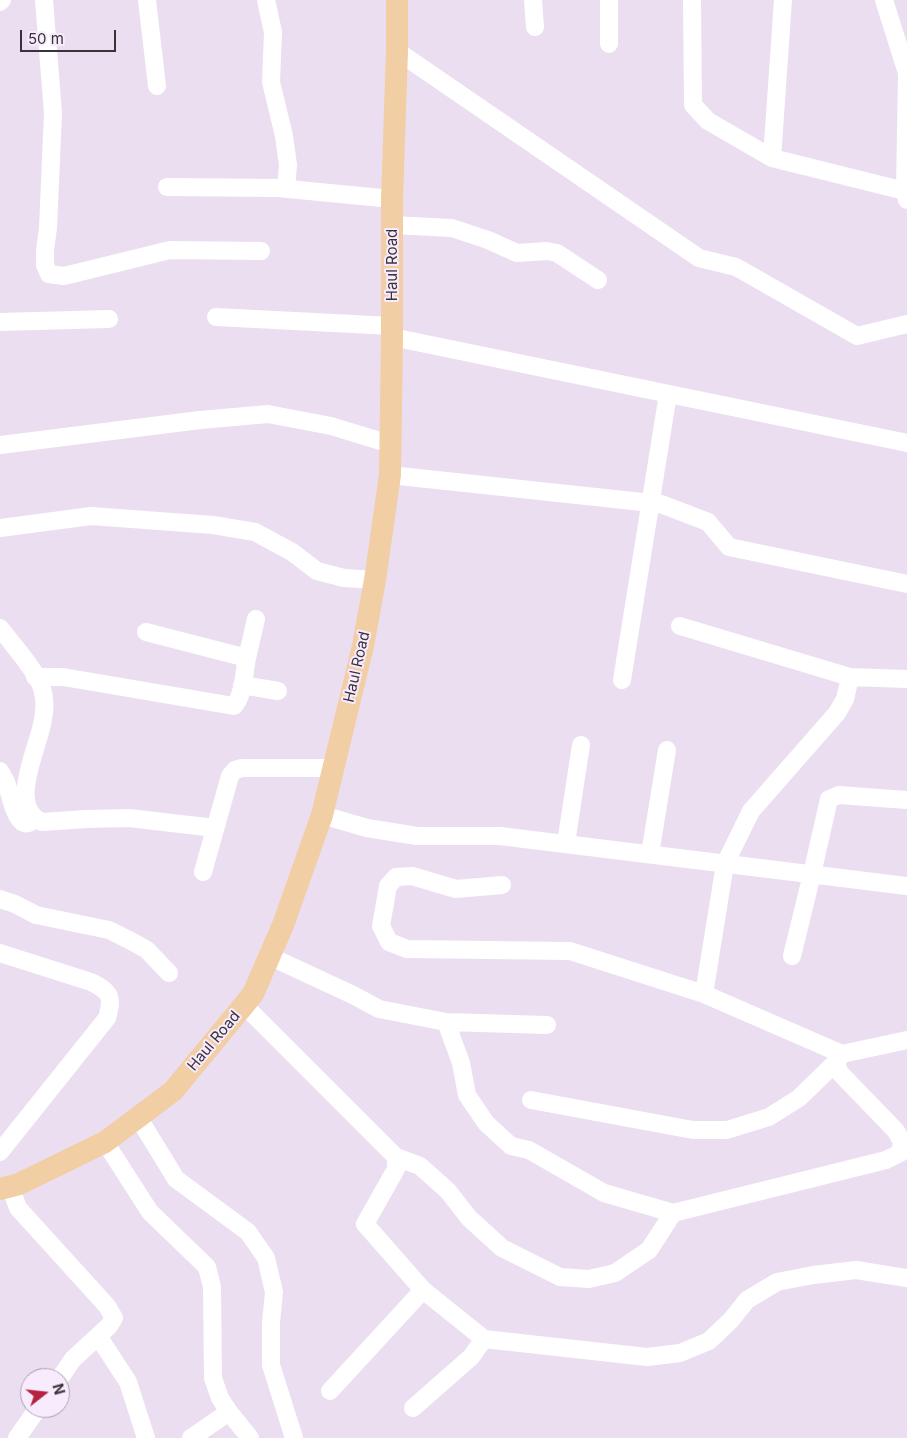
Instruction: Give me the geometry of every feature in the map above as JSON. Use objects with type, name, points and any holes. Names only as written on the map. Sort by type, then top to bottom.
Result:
[{"type":"main road","name":"Haul Road","points":[[5,1187],[19,1184],[105,1142],[173,1090],[252,994],[283,925],[322,816],[363,646],[375,580],[390,475],[392,199],[397,0]]},
{"type":"street","points":[[44,0],[53,113],[48,228],[45,250],[45,265],[49,274],[64,276],[170,250],[262,251]]},
{"type":"street","points":[[147,0],[157,86]]},
{"type":"street","points":[[266,0],[273,32],[270,82],[284,136],[288,165],[286,189]]},
{"type":"street","points":[[533,0],[535,27]]},
{"type":"street","points":[[609,0],[609,44]]},
{"type":"street","points":[[692,0],[693,105],[708,121],[772,158],[906,196],[907,73],[884,0]]},
{"type":"street","points":[[772,158],[783,0]]},
{"type":"street","points":[[397,51],[699,258],[736,267],[857,336],[907,324]]},
{"type":"street","points":[[167,187],[286,189],[392,199]]},
{"type":"street","points":[[392,225],[452,228],[488,240],[517,253],[547,251],[557,253],[598,280]]},
{"type":"street","points":[[216,317],[392,332],[668,394],[907,443]]},
{"type":"street","points":[[0,322],[109,319]]},
{"type":"street","points":[[622,680],[668,394]]},
{"type":"street","points":[[0,445],[200,420],[268,414],[330,426],[390,444]]},
{"type":"street","points":[[390,475],[661,504],[708,522],[729,546],[907,584]]},
{"type":"street","points":[[0,528],[91,516],[212,525],[255,532],[292,552],[316,570],[344,578],[375,580]]},
{"type":"street","points":[[35,677],[63,677],[234,706],[238,701],[256,620]]},
{"type":"street","points":[[680,626],[850,676],[907,679]]},
{"type":"street","points":[[0,628],[28,665],[42,688],[43,720],[25,793],[28,808],[35,819],[42,822],[129,818],[215,828]]},
{"type":"street","points":[[146,632],[247,658]]},
{"type":"street","points":[[704,994],[725,864],[751,811],[837,714],[846,699],[850,676]]},
{"type":"street","points":[[242,685],[278,692]]},
{"type":"street","points":[[566,843],[580,745]]},
{"type":"street","points":[[650,854],[667,750]]},
{"type":"street","points":[[203,872],[230,776],[235,770],[242,768],[333,768]]},
{"type":"street","points":[[0,771],[20,821],[28,823],[35,819]]},
{"type":"street","points":[[792,956],[829,799],[839,795],[907,800]]},
{"type":"street","points":[[322,816],[366,828],[417,836],[500,836],[907,886]]},
{"type":"street","points":[[502,885],[456,889],[412,876],[396,877],[388,886],[381,926],[389,942],[407,949],[570,951],[704,994],[839,1058]]},
{"type":"street","points":[[0,899],[15,904],[36,915],[109,930],[147,950],[169,973]]},
{"type":"street","points":[[0,953],[91,982],[104,988],[110,996],[111,1006],[107,1018],[0,1152]]},
{"type":"street","points":[[269,956],[379,1009],[446,1022],[547,1025]]},
{"type":"street","points":[[244,1005],[396,1157],[420,1166],[434,1178],[448,1191],[469,1218],[502,1248],[560,1277],[589,1278],[615,1273],[649,1250],[673,1213]]},
{"type":"street","points":[[446,1022],[461,1062],[467,1096],[486,1123],[511,1146],[529,1150],[604,1192],[673,1213],[886,1160],[900,1152],[902,1142],[896,1131],[839,1072],[839,1058]]},
{"type":"street","points":[[531,1100],[693,1130],[726,1130],[769,1117],[799,1098],[839,1058],[907,1040]]},
{"type":"street","points":[[138,1117],[176,1179],[248,1232],[266,1258],[274,1292],[271,1323],[271,1365],[294,1438]]},
{"type":"street","points":[[105,1142],[150,1212],[206,1267],[212,1287],[213,1378],[220,1398],[250,1438]]},
{"type":"street","points":[[396,1157],[396,1169],[365,1224],[423,1290],[484,1339],[647,1357],[680,1353],[709,1341],[748,1300],[777,1282],[813,1275],[856,1270],[907,1278]]},
{"type":"street","points":[[5,1187],[18,1208],[107,1306],[114,1318],[109,1326],[73,1359],[67,1368]]},
{"type":"street","points":[[330,1391],[423,1290]]},
{"type":"street","points":[[98,1336],[128,1382],[146,1438]]},
{"type":"street","points":[[413,1408],[471,1357],[484,1339]]},
{"type":"street","points":[[191,1438],[229,1412]]},
{"type":"street","points":[[17,1438],[31,1418]]}]
